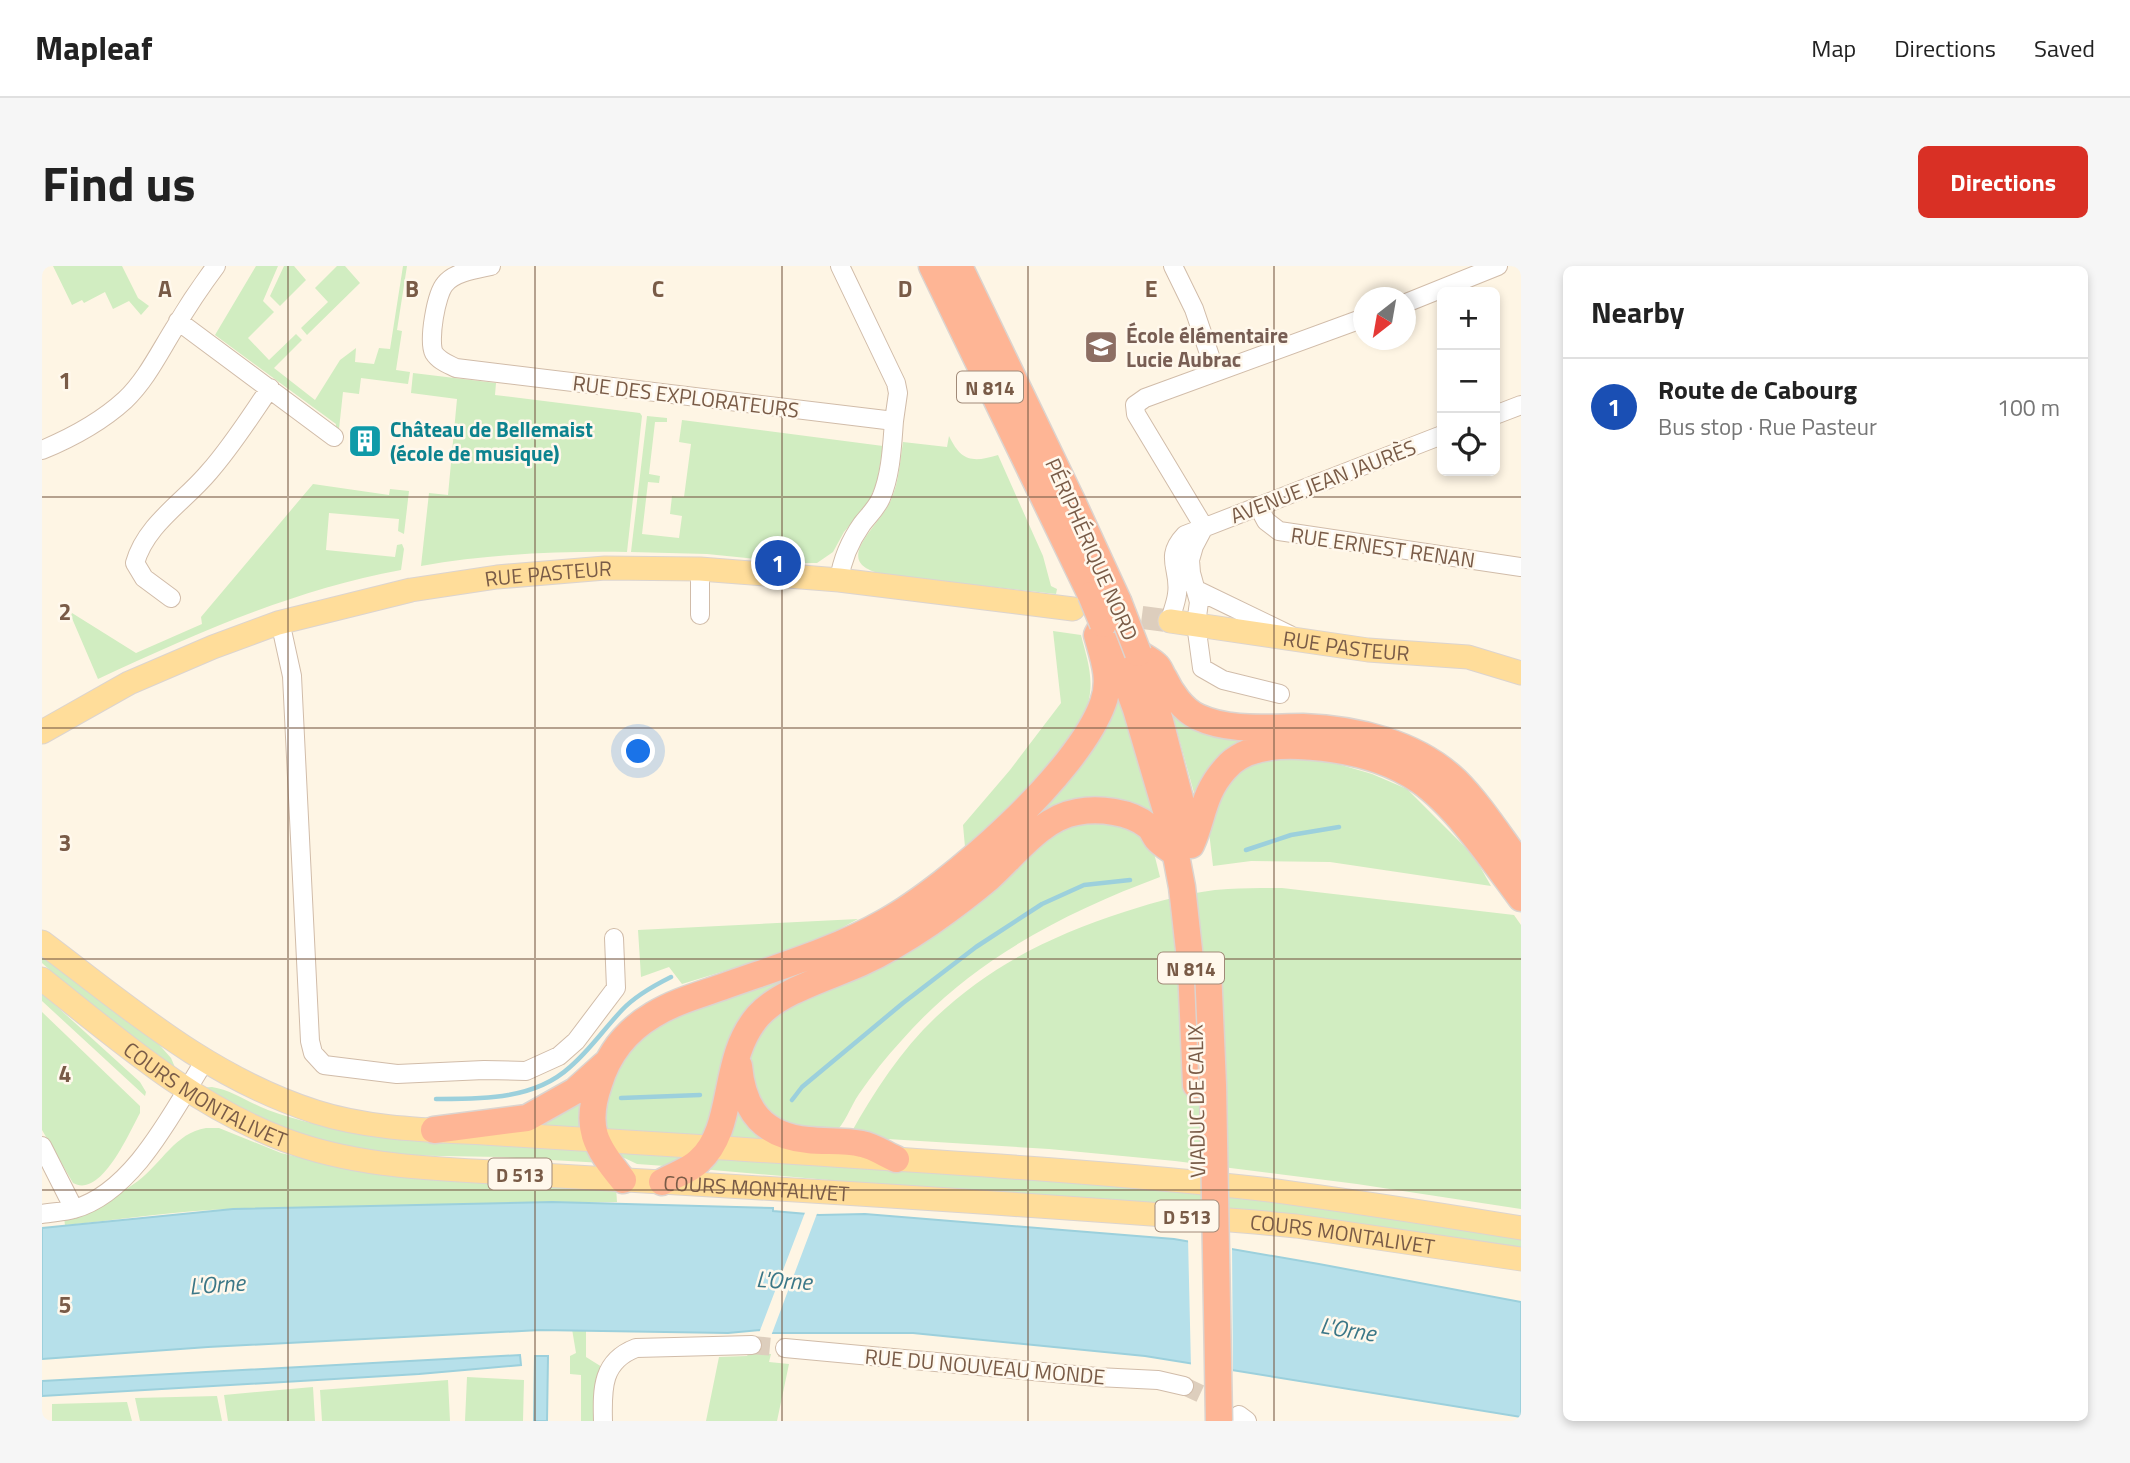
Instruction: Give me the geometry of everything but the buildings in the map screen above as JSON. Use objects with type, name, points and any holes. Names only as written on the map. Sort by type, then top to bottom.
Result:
[{"type":"highway","name":"PÉRIPHÉRIQUE NORD","points":[[932,266],[1082,602],[1103,624],[1127,665]]},
{"type":"highway","name":"PÉRIPHÉRIQUE NORD","points":[[959,266],[1118,601],[1127,665],[1174,834]]},
{"type":"highway","points":[[434,1130],[527,1118],[575,1091],[605,1064],[622,1041],[654,1014],[848,939],[885,922],[955,873],[997,835],[1075,753],[1127,665],[1158,666],[1186,709],[1204,720],[1243,727],[1335,730],[1390,742],[1409,750],[1437,766],[1456,782],[1521,865]]},
{"type":"highway","points":[[662,1182],[693,1166],[712,1148],[721,1125],[736,1055],[756,1019],[775,1001],[880,953],[921,929],[972,892],[1056,818],[1077,812],[1102,810],[1174,834],[1201,822],[1200,816],[1210,789],[1226,767],[1244,754],[1260,748],[1282,745],[1311,747],[1382,762],[1421,782],[1440,798],[1472,835],[1519,896]]},
{"type":"highway","name":"VIADUC DE CALIX","points":[[1174,834],[1204,923],[1235,1419]]},
{"type":"highway","name":"VIADUC DE CALIX","points":[[1174,834],[1187,924],[1194,1022],[1202,1421]]},
{"type":"highway","points":[[756,1019],[743,1045],[739,1066],[745,1099],[755,1116],[769,1127],[795,1139],[863,1144],[896,1159]]},
{"type":"highway","points":[[605,1064],[594,1098],[592,1129],[606,1160],[623,1180]]},
{"type":"main road","name":"RUE PASTEUR","points":[[44,732],[129,683],[278,623],[411,590],[497,577],[606,568],[700,569],[1082,602]]},
{"type":"main road","name":"RUE PASTEUR","points":[[1170,621],[1390,652],[1468,657],[1521,673]]},
{"type":"main road","points":[[42,932],[97,977],[108,992]]},
{"type":"main road","name":"COURS MONTALIVET","points":[[42,942],[204,1062],[259,1090],[320,1114],[387,1126],[434,1130],[1123,1176],[1259,1189],[1521,1228]]},
{"type":"main road","name":"COURS MONTALIVET","points":[[42,979],[130,1050],[186,1090],[246,1124],[287,1141],[346,1158],[418,1168],[1111,1210],[1296,1226],[1521,1259]]},
{"type":"street","points":[[42,450],[62,442],[124,401],[138,386],[216,266]]},
{"type":"street","name":"RUE DES EXPLORATEURS","points":[[491,266],[446,281],[437,298],[431,346],[436,356],[456,368],[894,421]]},
{"type":"street","points":[[839,580],[840,569],[850,545],[882,496],[891,458],[898,393],[897,383],[840,266]]},
{"type":"street","points":[[1172,266],[1194,309],[1215,371]]},
{"type":"street","points":[[1416,299],[1498,266]]},
{"type":"street","points":[[178,321],[334,437]]},
{"type":"street","points":[[1204,527],[1136,414],[1135,405],[1145,398],[1215,371],[1353,322]]},
{"type":"street","points":[[171,598],[144,578],[135,564],[139,548],[149,532],[208,474],[270,388]]},
{"type":"street","points":[[1500,413],[1521,405]]},
{"type":"street","name":"AVENUE JEAN JAURÈS","points":[[1170,621],[1177,594],[1172,563],[1176,548],[1185,535],[1437,437]]},
{"type":"street","name":"RUE ERNEST RENAN","points":[[1258,506],[1266,521],[1279,531],[1521,567]]},
{"type":"street","name":"AVENUE JEAN JAURÈS","points":[[1204,527],[1190,560],[1199,602],[1196,624],[1202,668],[1223,680],[1280,694]]},
{"type":"street","points":[[699,615],[700,569]]},
{"type":"street","points":[[1197,590],[1300,639]]},
{"type":"street","points":[[278,623],[292,676],[310,1041],[313,1053],[324,1065],[397,1074],[526,1071],[559,1056],[576,1041],[616,988],[614,938]]},
{"type":"street","points":[[42,1214],[74,1209],[93,1201],[118,1184],[144,1154],[204,1062]]},
{"type":"street","points":[[42,1146],[74,1209]]},
{"type":"street","points":[[603,1421],[603,1390],[614,1362],[622,1353],[636,1348],[752,1345]]},
{"type":"street","name":"RUE DU NOUVEAU MONDE","points":[[785,1348],[1097,1377],[1158,1380],[1184,1386]]},
{"type":"green space","points":[[53,266],[122,266],[138,298],[149,306],[141,315],[129,301],[113,309],[105,292],[84,303],[82,300],[72,305]]},
{"type":"green space","points":[[256,266],[278,266],[263,301],[274,312],[248,338],[269,360],[296,334],[302,340],[274,368],[315,400],[340,360],[356,348],[355,362],[374,364],[379,348],[390,349],[403,266],[407,266],[397,330],[402,331],[396,370],[410,372],[408,384],[361,378],[359,394],[343,392],[339,429],[335,430],[336,424],[215,335]]},
{"type":"green space","points":[[284,266],[294,266],[306,280],[280,306],[270,296]]},
{"type":"green space","points":[[337,266],[345,266],[360,283],[307,335],[301,328],[328,302],[315,288]]},
{"type":"green space","points":[[413,373],[496,383],[495,395],[640,413],[642,416],[627,552],[524,554],[421,566],[429,493],[448,495],[457,399],[411,393]]},
{"type":"green space","points":[[647,416],[667,418],[667,422],[655,422],[649,474],[660,476],[659,483],[648,482],[642,534],[679,538],[682,516],[670,514],[672,496],[684,497],[691,444],[679,442],[682,420],[883,446],[877,482],[868,504],[844,532],[833,552],[817,563],[707,554],[631,552]]},
{"type":"green space","points":[[949,436],[958,451],[968,458],[981,459],[998,455],[1043,556],[1051,586],[1057,589],[1056,594],[887,575],[869,570],[860,563],[858,554],[862,544],[894,493],[903,442],[947,447]]},
{"type":"green space","points":[[313,484],[389,495],[390,489],[409,491],[404,534],[398,531],[399,519],[329,513],[326,550],[395,557],[397,545],[402,544],[404,549],[401,570],[284,601],[172,645],[98,679],[72,613],[136,653],[202,624],[201,617]]},
{"type":"green space","points":[[1053,631],[1081,635],[1091,683],[1083,716],[1071,736],[1036,778],[965,847],[963,825],[1010,770],[1061,703]]},
{"type":"green space","points":[[1109,664],[1160,822],[1097,803],[778,992],[712,1136],[601,1131],[600,1096],[644,1027],[814,960],[1051,790]]},
{"type":"green space","points":[[1171,709],[1257,738],[1201,782],[1194,793]]},
{"type":"green space","points":[[1287,757],[1331,762],[1372,774],[1407,789],[1474,856],[1491,886],[1330,862],[1251,861],[1213,866],[1209,832],[1224,787],[1239,770],[1259,760]]},
{"type":"green space","points":[[1090,819],[1138,828],[1153,849],[1160,877],[1088,907],[1020,942],[958,986],[890,1053],[833,1134],[772,1122],[747,1085],[750,1042],[778,1013],[813,994],[902,957],[969,912],[1054,833]]},
{"type":"green space","points":[[1282,888],[1514,915],[1521,925],[1521,1209],[1357,1184],[1175,1161],[1049,1149],[871,1138],[851,1133],[889,1072],[911,1043],[957,999],[1001,967],[1072,931],[1163,900],[1215,890]]},
{"type":"green space","points":[[858,919],[810,945],[682,984],[669,967],[641,977],[638,930]]},
{"type":"green space","points":[[42,953],[155,1040],[171,1058],[177,1072],[87,1003],[42,963]]},
{"type":"green space","points":[[42,993],[140,1082],[146,1092],[145,1096],[42,1001]]},
{"type":"green space","points":[[42,1012],[140,1106],[140,1113],[113,1161],[94,1182],[83,1185],[73,1183],[42,1130]]},
{"type":"green space","points":[[212,1087],[279,1114],[338,1129],[361,1133],[592,1147],[603,1163],[501,1157],[383,1155],[287,1132],[196,1088]]},
{"type":"green space","points":[[583,1088],[583,1129],[521,1125]]},
{"type":"green space","points":[[734,1095],[769,1138],[723,1138]]},
{"type":"green space","points":[[206,1128],[219,1128],[281,1153],[323,1163],[616,1187],[617,1202],[213,1210],[65,1225],[64,1218],[129,1187],[147,1174],[177,1142]]},
{"type":"green space","points":[[614,1153],[698,1153],[679,1167],[637,1164]]},
{"type":"green space","points":[[715,1155],[1189,1189],[1521,1237],[1521,1247],[1352,1225],[701,1169]]},
{"type":"green space","points":[[572,1329],[586,1331],[586,1357],[602,1367],[595,1421],[581,1421],[581,1375],[570,1374],[570,1356],[576,1353]]},
{"type":"green space","points":[[749,1353],[771,1354],[769,1362],[789,1364],[777,1421],[706,1421],[719,1357],[747,1356]]},
{"type":"green space","points":[[467,1377],[524,1380],[523,1421],[465,1421]]},
{"type":"green space","points":[[448,1380],[450,1421],[322,1421],[320,1390]]},
{"type":"green space","points":[[313,1387],[315,1421],[228,1421],[224,1395]]},
{"type":"green space","points":[[217,1396],[222,1421],[140,1421],[135,1398]]},
{"type":"green space","points":[[127,1402],[132,1421],[52,1421],[52,1404]]},
{"type":"water","name":"L'Orne","points":[[552,1202],[773,1208],[773,1211],[819,1215],[865,1214],[1174,1239],[1521,1302],[1521,1417],[1145,1356],[913,1333],[540,1330],[208,1347],[42,1359],[42,1228],[233,1209]]},
{"type":"water","points":[[520,1355],[521,1365],[419,1374],[42,1396],[42,1381]]},
{"type":"water","points":[[535,1356],[548,1356],[547,1421],[534,1421]]},
{"type":"pier","points":[[806,1210],[818,1211],[771,1336],[759,1333]]},
{"type":"pier","points":[[1188,1238],[1232,1246],[1233,1374],[1191,1367]]},
{"type":"waterway","points":[[1246,850],[1291,835],[1339,827]]},
{"type":"waterway","points":[[792,1100],[802,1087],[903,1003],[976,947],[1042,904],[1084,885],[1130,880]]},
{"type":"waterway","points":[[436,1099],[489,1098],[524,1092],[556,1078],[590,1047],[633,1000],[671,977]]},
{"type":"waterway","points":[[621,1098],[700,1095]]},
{"type":"tunnel","points":[[1108,613],[1170,621]]},
{"type":"tunnel","points":[[752,1345],[785,1348]]},
{"type":"tunnel","points":[[1184,1386],[1225,1405]]},
{"type":"place","name":"École élémentaire Lucie Aubrac","points":[[1101,347]]},
{"type":"place","name":"Château de Bellemaist (école de musique)","points":[[365,441]]},
{"type":"place","name":"Route de Cabourg","points":[[778,563]]}]
